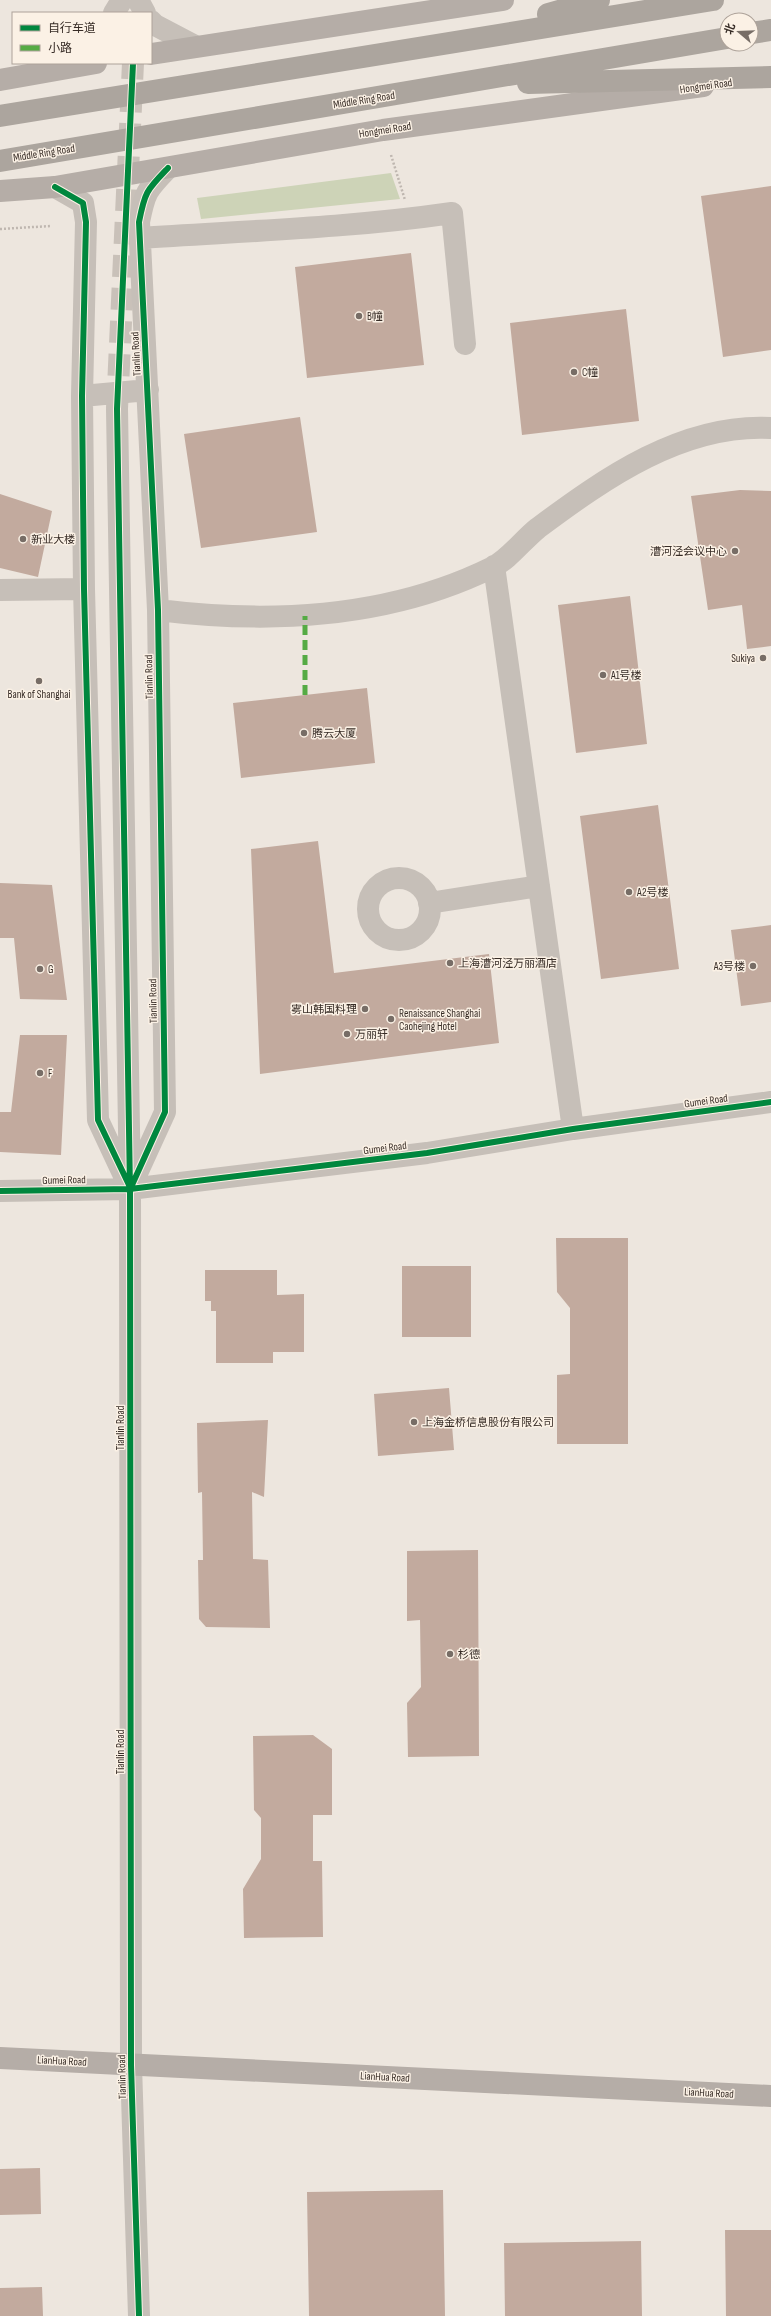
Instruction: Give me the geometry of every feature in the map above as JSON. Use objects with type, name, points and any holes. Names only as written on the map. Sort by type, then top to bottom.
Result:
[{"type":"highway","points":[[444,43],[599,0]]},
{"type":"highway","points":[[0,116],[713,0]]},
{"type":"highway","points":[[759,32],[771,30]]},
{"type":"highway","name":"Middle Ring Road","points":[[0,161],[719,39]]},
{"type":"highway","points":[[450,86],[771,77]]},
{"type":"main road","points":[[152,54],[195,46],[503,0]]},
{"type":"main road","points":[[0,80],[84,64]]},
{"type":"main road","name":"Hongmei Road","points":[[0,191],[55,188],[383,130],[771,77]]},
{"type":"main road","name":"LianHua Road","points":[[0,2058],[771,2096]]},
{"type":"street","points":[[115,12],[122,0]]},
{"type":"street","points":[[138,0],[144,12]]},
{"type":"street","points":[[152,21],[155,25],[195,46]]},
{"type":"street","name":"Tianlin Road","points":[[130,1189],[165,1112],[158,610],[139,222],[144,196],[152,184],[168,168]]},
{"type":"street","name":"Tianlin Road","points":[[55,188],[83,203],[86,222],[82,396],[84,589],[98,1120],[130,1189]]},
{"type":"street","points":[[140,238],[411,219],[452,213],[465,344]]},
{"type":"street","points":[[82,396],[148,390]]},
{"type":"street","name":"Tianlin Road","points":[[117,409],[130,1189],[131,2065],[140,2316]]},
{"type":"street","points":[[158,610],[213,617],[305,616],[384,605],[430,593],[494,566],[527,537],[590,489],[658,451],[709,433],[771,428]]},
{"type":"street","points":[[494,566],[573,1129]]},
{"type":"street","points":[[0,590],[84,589]]},
{"type":"street","points":[[429,903],[539,886]]},
{"type":"street","name":"Gumei Road","points":[[0,1191],[130,1189],[428,1153],[573,1129],[771,1102]]},
{"type":"path","points":[[391,155],[411,219]]},
{"type":"path","points":[[0,229],[51,226]]},
{"type":"green space","points":[[391,173],[400,199],[201,219],[197,198]]},
{"type":"building","points":[[771,186],[771,350],[723,357],[701,196]]},
{"type":"building","name":"B幢","points":[[411,253],[424,365],[307,378],[295,267]]},
{"type":"building","name":"C幢","points":[[626,309],[639,421],[522,435],[510,323]]},
{"type":"building","points":[[300,417],[317,532],[201,548],[184,434]]},
{"type":"building","name":"漕河泾会议中心","points":[[740,490],[771,491],[771,646],[747,649],[742,605],[708,610],[691,496]]},
{"type":"building","name":"新业大楼","points":[[0,494],[52,511],[38,577],[0,568]]},
{"type":"building","name":"A1号楼","points":[[630,596],[647,744],[576,753],[558,605]]},
{"type":"building","name":"腾云大厦","points":[[367,688],[375,763],[241,778],[233,703]]},
{"type":"building","name":"A2号楼","points":[[658,805],[679,969],[601,979],[580,816]]},
{"type":"building","name":"上海漕河泾万丽酒店","points":[[318,841],[334,973],[489,954],[499,1043],[260,1074],[251,849]]},
{"type":"building","name":"G","points":[[0,883],[52,885],[67,1000],[20,999],[14,938],[0,938]]},
{"type":"building","name":"A3号楼","points":[[771,925],[771,1002],[741,1006],[731,930]]},
{"type":"building","name":"F","points":[[20,1035],[67,1035],[61,1155],[0,1152],[0,1112],[11,1112]]},
{"type":"building","points":[[556,1238],[628,1238],[628,1444],[557,1444],[557,1375],[570,1374],[570,1308],[557,1292]]},
{"type":"building","points":[[402,1266],[471,1266],[471,1337],[402,1337]]},
{"type":"building","points":[[205,1270],[277,1270],[277,1295],[304,1294],[304,1352],[273,1352],[273,1363],[216,1363],[216,1311],[211,1311],[211,1301],[205,1301]]},
{"type":"building","name":"上海金桥信息股份有限公司","points":[[449,1388],[454,1450],[378,1456],[374,1394]]},
{"type":"building","points":[[268,1420],[264,1497],[252,1492],[253,1559],[268,1560],[270,1628],[206,1627],[199,1619],[198,1560],[203,1560],[202,1492],[198,1493],[197,1423]]},
{"type":"building","name":"杉德","points":[[478,1550],[479,1756],[408,1757],[407,1703],[421,1687],[420,1620],[407,1621],[407,1551]]},
{"type":"building","points":[[313,1735],[332,1749],[332,1815],[313,1815],[313,1861],[322,1861],[323,1937],[244,1938],[243,1889],[261,1859],[261,1818],[254,1810],[253,1736]]},
{"type":"building","points":[[40,2168],[41,2214],[0,2215],[0,2169]]},
{"type":"building","points":[[443,2190],[445,2316],[309,2316],[307,2192]]},
{"type":"building","points":[[725,2230],[771,2230],[771,2316],[726,2316]]},
{"type":"building","points":[[641,2241],[642,2316],[505,2316],[504,2243]]},
{"type":"building","points":[[42,2287],[43,2316],[0,2316],[0,2288]]},
{"type":"tunnel","points":[[117,409],[133,64]]},
{"type":"marked path","points":[[305,616],[305,695]]},
{"type":"cycle path","points":[[133,64],[117,409],[130,1189],[131,2065],[139,2316]]},
{"type":"cycle path","points":[[132,1185],[165,1112],[158,610],[139,222],[145,197],[155,181],[168,168]]},
{"type":"cycle path","points":[[55,187],[83,203],[86,222],[82,396],[84,589],[98,1120],[129,1185]]},
{"type":"cycle path","points":[[0,1191],[130,1189],[427,1153],[573,1129],[771,1102]]},
{"type":"place","name":"B幢","points":[[359,316]]},
{"type":"place","name":"C幢","points":[[574,372]]},
{"type":"place","name":"新业大楼","points":[[23,539]]},
{"type":"place","name":"漕河泾会议中心","points":[[735,551]]},
{"type":"place","name":"Sukiya","points":[[763,658]]},
{"type":"place","name":"A1号楼","points":[[603,675]]},
{"type":"place","name":"Bank of Shanghai","points":[[39,681]]},
{"type":"place","name":"腾云大厦","points":[[304,733]]},
{"type":"place","name":"A2号楼","points":[[629,892]]},
{"type":"place","name":"上海漕河泾万丽酒店","points":[[450,963]]},
{"type":"place","name":"A3号楼","points":[[753,966]]},
{"type":"place","name":"G","points":[[40,969]]},
{"type":"place","name":"雾山韩国料理","points":[[365,1009]]},
{"type":"place","name":"Renaissance Shanghai Caohejing Hotel","points":[[391,1019]]},
{"type":"place","name":"万丽轩","points":[[347,1034]]},
{"type":"place","name":"F","points":[[40,1073]]},
{"type":"place","name":"上海金桥信息股份有限公司","points":[[414,1422]]},
{"type":"place","name":"杉德","points":[[450,1654]]}]
